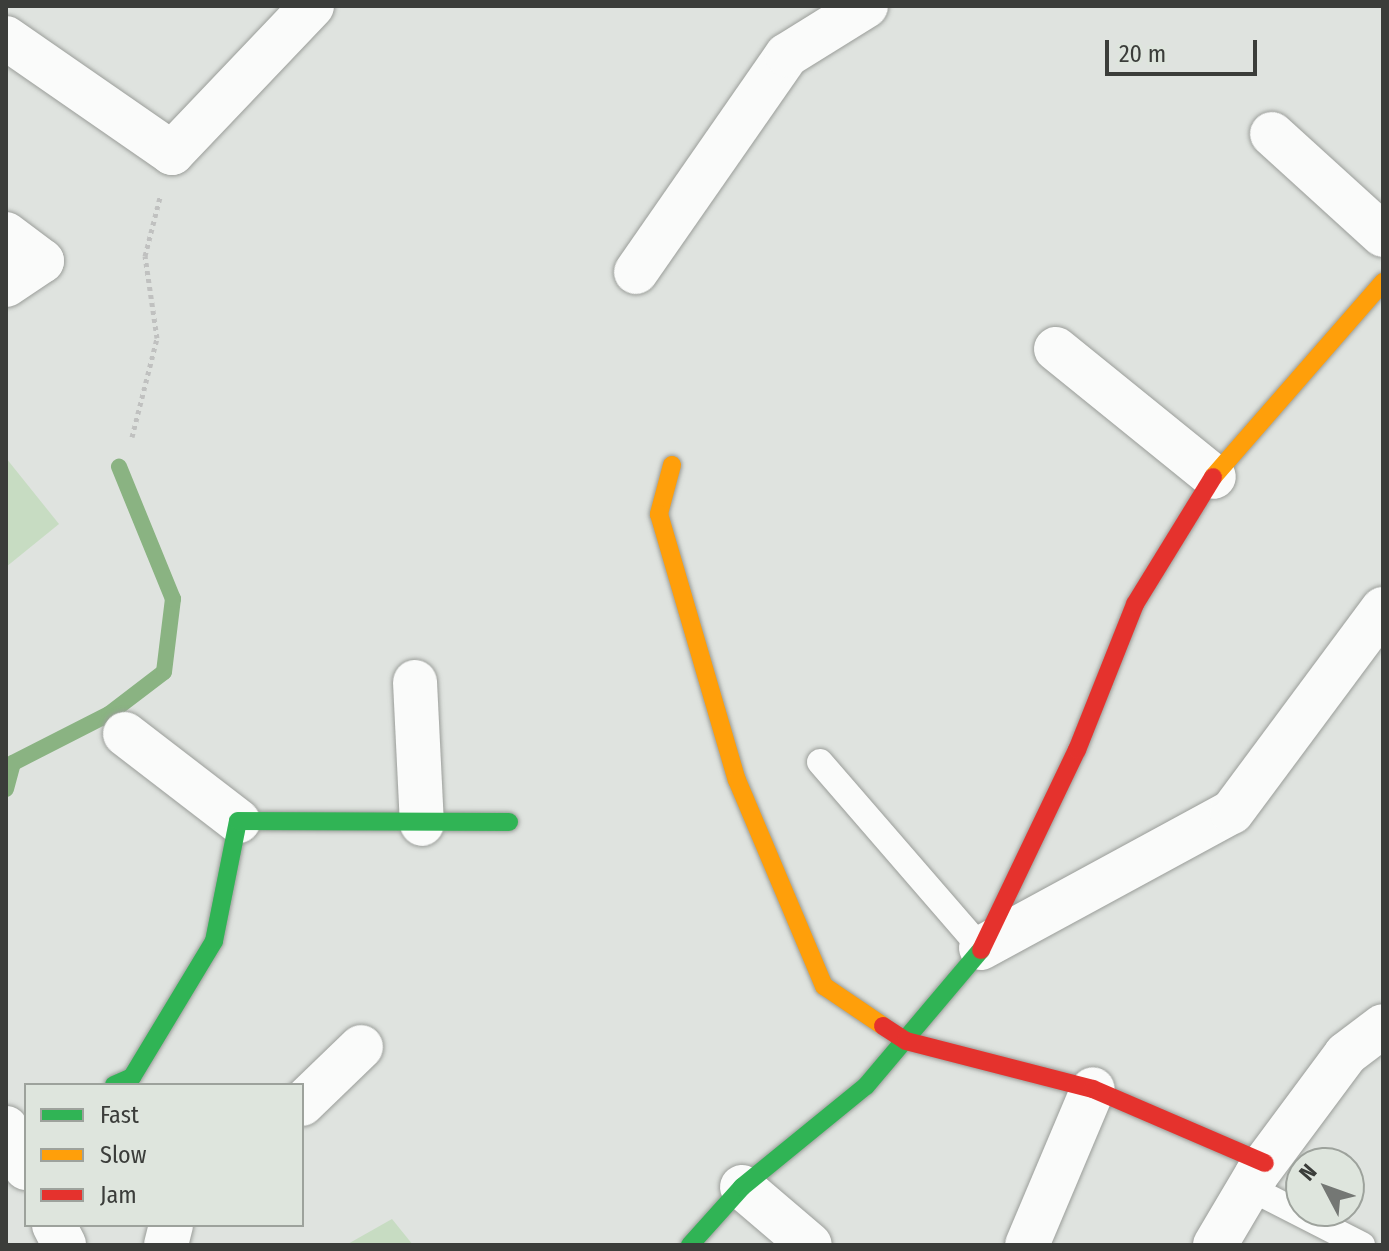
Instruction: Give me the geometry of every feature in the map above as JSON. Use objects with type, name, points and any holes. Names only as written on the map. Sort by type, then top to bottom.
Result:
[{"type":"street","points":[[6,38],[172,153],[312,6]]},
{"type":"street","points":[[636,272],[787,55],[866,6]]},
{"type":"street","points":[[1272,134],[1383,235]]},
{"type":"street","points":[[6,234],[42,261],[6,285]]},
{"type":"street","points":[[690,1245],[742,1187],[866,1086],[981,948],[1077,750],[1135,604],[1214,477],[1383,282]]},
{"type":"street","points":[[1056,349],[1214,477]]},
{"type":"street","points":[[672,465],[659,514],[737,780],[824,986],[906,1041],[1093,1089],[1256,1175]]},
{"type":"street","points":[[981,948],[1232,812],[1383,609]]},
{"type":"street","points":[[415,682],[422,824]]},
{"type":"street","points":[[125,734],[238,821],[509,822]]},
{"type":"street","points":[[118,1083],[132,1077],[214,941],[238,821]]},
{"type":"street","points":[[1215,1245],[1256,1175],[1346,1054],[1383,1026]]},
{"type":"street","points":[[304,1102],[361,1047]]},
{"type":"street","points":[[1027,1245],[1093,1089]]},
{"type":"street","points":[[742,1187],[810,1245]]},
{"type":"street","points":[[55,1227],[64,1245]]},
{"type":"lane","points":[[820,762],[981,948]]},
{"type":"lane","points":[[1256,1175],[1362,1245]]},
{"type":"path","points":[[132,437],[157,338],[145,256],[172,153]]},
{"type":"green space","points":[[6,458],[59,524],[6,567]]},
{"type":"green space","points":[[392,1219],[413,1245],[346,1245]]},
{"type":"waterway","points":[[6,789],[13,763],[109,714],[164,672],[173,599],[119,467]]},
{"type":"traffic: fast","points":[[118,1083],[132,1077],[214,941],[238,821],[509,822]]},
{"type":"traffic: fast","points":[[690,1245],[742,1187],[866,1086],[981,950]]},
{"type":"traffic: slow","points":[[1213,477],[1383,282]]},
{"type":"traffic: slow","points":[[672,465],[659,514],[737,780],[824,986],[883,1026]]},
{"type":"traffic: jam","points":[[981,950],[1077,750],[1135,604],[1213,477]]},
{"type":"traffic: jam","points":[[883,1026],[906,1041],[1093,1089],[1265,1163]]}]
